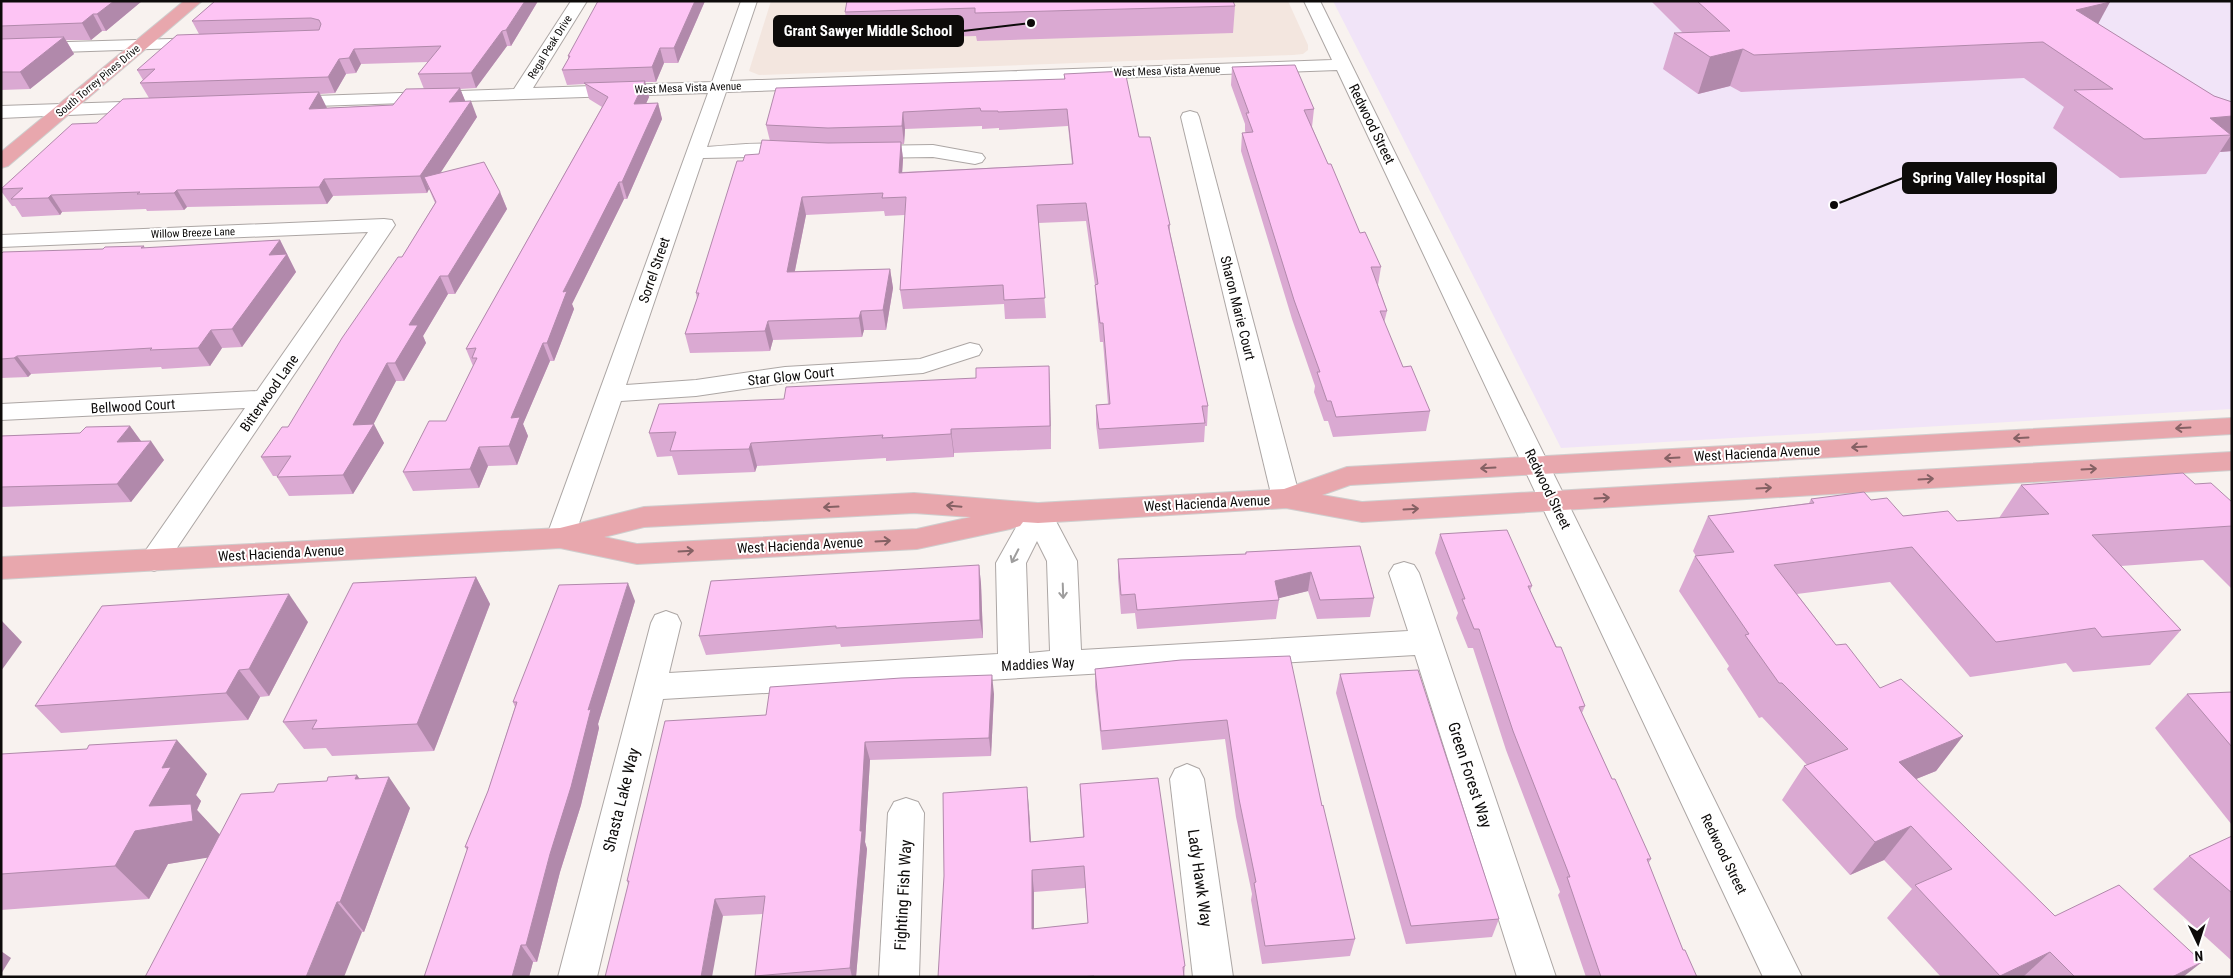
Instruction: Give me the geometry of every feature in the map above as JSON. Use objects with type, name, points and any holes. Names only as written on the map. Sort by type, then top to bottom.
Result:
[{"type":"main road","name":"South Torrey Pines Drive","points":[[1,162],[194,1]]},
{"type":"main road","name":"West Hacienda Avenue","points":[[1286,498],[1347,476],[2232,426]]},
{"type":"main road","name":"West Hacienda Avenue","points":[[1,568],[560,538],[644,516],[914,503],[1038,513],[1286,498],[1362,512],[2232,461]]},
{"type":"main road","name":"West Hacienda Avenue","points":[[560,538],[638,554],[917,539],[1038,513]]},
{"type":"street","name":"Regal Peak Drive","points":[[520,94],[579,1]]},
{"type":"street","name":"Sorrel Street","points":[[560,538],[749,1]]},
{"type":"street","name":"Redwood Street","points":[[1312,1],[1783,977]]},
{"type":"street","points":[[1,49],[219,42]]},
{"type":"street","name":"West Mesa Vista Avenue","points":[[264,103],[1344,65]]},
{"type":"street","points":[[1,112],[165,106]]},
{"type":"street","name":"Sharon Marie Court","points":[[1190,117],[1286,498]]},
{"type":"street","points":[[695,152],[764,150],[812,152]]},
{"type":"street","points":[[849,153],[933,151],[975,158]]},
{"type":"street","name":"Willow Breeze Lane","points":[[1,241],[384,225]]},
{"type":"street","name":"Bitterwood Lane","points":[[154,560],[384,225]]},
{"type":"street","name":"Star Glow Court","points":[[610,394],[696,388],[785,375],[922,366],[970,350]]},
{"type":"street","name":"Bellwood Court","points":[[1,412],[264,400]]},
{"type":"street","points":[[1038,513],[1062,561],[1066,663]]},
{"type":"street","points":[[1014,666],[1011,563],[1038,513]]},
{"type":"street","name":"Green Forest Way","points":[[1404,573],[1537,977]]},
{"type":"street","name":"Shasta Lake Way","points":[[577,977],[666,623]]},
{"type":"street","name":"Maddies Way","points":[[650,687],[1426,642]]},
{"type":"street","name":"Lady Hawk Way","points":[[1187,779],[1214,977]]},
{"type":"street","name":"Fighting Fish Way","points":[[899,977],[906,813]]},
{"type":"shaded area","points":[[771,1],[1288,1],[1308,45],[1308,50],[1303,54],[1293,55],[759,75],[749,71]]},
{"type":"shaded area","points":[[1333,1],[2232,1],[2232,409],[1561,448]]},
{"type":"building","points":[[1,1],[114,1],[82,23],[1,26]]},
{"type":"building","points":[[215,1],[525,1],[506,30],[502,31],[471,73],[418,74],[441,46],[354,49],[349,58],[339,59],[328,77],[140,83],[155,69],[137,70],[177,35],[319,30],[321,24],[319,20],[311,18],[192,21]]},
{"type":"building","points":[[598,1],[695,1],[674,48],[660,48],[652,67],[562,70]]},
{"type":"building","points":[[847,1],[1233,1],[1235,6],[975,13],[975,8],[845,12]]},
{"type":"building","points":[[1697,1],[2107,1],[2110,2],[2076,10],[2214,96],[2232,102],[2232,116],[2210,118],[2231,135],[2144,139],[2074,90],[2113,89],[2043,42],[1754,55],[1743,49],[1710,57],[1674,33],[1730,31]]},
{"type":"building","points":[[64,37],[20,72],[1,72],[1,39]]},
{"type":"building","points":[[1295,65],[1314,109],[1304,110],[1328,164],[1331,164],[1360,233],[1365,232],[1381,267],[1371,267],[1387,311],[1380,311],[1403,367],[1411,366],[1430,411],[1336,417],[1331,401],[1327,401],[1317,372],[1320,372],[1294,300],[1242,133],[1253,132],[1246,113],[1249,113],[1232,67]]},
{"type":"building","points":[[1125,71],[1139,137],[1150,137],[1170,225],[1168,225],[1208,406],[1202,406],[1205,423],[1099,429],[1096,405],[1110,404],[1103,323],[1100,323],[1095,285],[1098,284],[1086,203],[1037,205],[1045,298],[1004,300],[1003,285],[900,290],[906,197],[882,198],[883,193],[802,197],[787,272],[890,269],[883,310],[861,311],[859,318],[768,321],[765,331],[685,334],[699,293],[696,293],[737,161],[743,161],[745,155],[759,154],[762,140],[828,143],[901,142],[899,173],[1073,164],[1067,109],[998,112],[981,111],[980,108],[903,112],[902,126],[828,128],[766,125],[776,88],[1065,79],[1064,74]]},
{"type":"building","points":[[645,81],[634,104],[658,103],[622,182],[619,182],[563,292],[567,291],[547,343],[543,343],[511,418],[520,417],[509,446],[479,447],[470,469],[403,472],[429,421],[446,421],[477,358],[472,358],[476,348],[466,349],[608,97],[584,83]]},
{"type":"building","points":[[460,88],[449,102],[471,101],[420,176],[324,179],[319,187],[177,190],[174,193],[137,194],[140,192],[51,195],[48,198],[11,199],[23,188],[1,189],[72,124],[97,123],[123,99],[319,92],[309,109],[393,105],[406,89]]},
{"type":"building","points":[[484,162],[500,192],[448,276],[440,276],[409,325],[418,325],[395,363],[387,363],[353,425],[374,424],[343,475],[277,477],[291,456],[261,457],[282,427],[288,427],[342,338],[398,257],[402,257],[436,202],[424,177]]},
{"type":"building","points":[[280,240],[269,255],[287,254],[232,329],[211,330],[198,348],[150,350],[152,348],[17,356],[1,359],[1,254],[3,252],[144,246],[141,248]]},
{"type":"building","points":[[1049,366],[1050,426],[951,429],[951,434],[882,438],[883,435],[751,443],[749,449],[670,451],[676,432],[649,433],[659,404],[784,399],[786,387],[976,378],[976,368]]},
{"type":"building","points":[[130,426],[117,442],[151,441],[117,484],[1,487],[1,436],[80,433],[86,427]]},
{"type":"building","points":[[2183,473],[2195,484],[2211,483],[2232,502],[2232,526],[2092,535],[2181,630],[2102,637],[2095,628],[1996,642],[1912,547],[1774,565],[1836,645],[1846,644],[1880,688],[1901,679],[1963,736],[1899,762],[2055,916],[2119,885],[2202,962],[2172,977],[2075,977],[2050,952],[2000,976],[1915,885],[1952,869],[1911,826],[1875,842],[1804,766],[1848,749],[1782,683],[1779,683],[1745,635],[1749,634],[1695,556],[1734,552],[1708,516],[1814,503],[1811,499],[1864,492],[1871,500],[1887,498],[1903,516],[1948,511],[1957,521],[2049,514],[2021,485]]},
{"type":"building","points":[[1507,530],[1532,586],[1528,586],[1556,647],[1561,647],[1585,706],[1579,707],[1612,779],[1615,779],[1651,859],[1647,859],[1683,950],[1685,950],[1697,977],[1601,977],[1567,877],[1570,877],[1513,731],[1479,629],[1474,629],[1462,599],[1465,599],[1440,534]]},
{"type":"building","points":[[1360,546],[1374,598],[1320,600],[1311,572],[1275,581],[1279,600],[1137,610],[1135,594],[1121,595],[1118,559],[1246,554],[1246,552]]},
{"type":"building","points":[[979,565],[980,620],[836,628],[836,626],[699,636],[711,581]]},
{"type":"building","points":[[476,577],[417,724],[312,729],[317,720],[283,722],[353,583]]},
{"type":"building","points":[[628,583],[588,710],[591,709],[571,787],[550,854],[526,945],[521,945],[512,977],[424,977],[468,847],[465,847],[488,791],[517,702],[513,702],[559,585]]},
{"type":"building","points":[[289,594],[249,669],[239,670],[226,693],[35,706],[102,606]]},
{"type":"building","points":[[1290,656],[1322,806],[1355,939],[1265,946],[1254,883],[1256,882],[1239,799],[1227,720],[1101,731],[1095,669],[1181,660]]},
{"type":"building","points":[[1418,670],[1499,919],[1411,926],[1340,674]]},
{"type":"building","points":[[992,675],[989,738],[865,742],[860,831],[862,831],[850,968],[755,976],[765,896],[715,899],[701,977],[605,977],[665,721],[766,715],[770,687],[901,678]]},
{"type":"building","points":[[2232,692],[2232,747],[2187,694]]},
{"type":"building","points":[[177,740],[162,768],[171,767],[149,806],[191,804],[193,821],[135,831],[115,866],[1,874],[1,754],[87,749],[89,745]]},
{"type":"building","points":[[357,775],[355,779],[389,777],[340,902],[337,902],[306,977],[145,977],[241,794],[274,792],[278,784],[327,781],[328,777]]},
{"type":"building","points":[[1158,778],[1185,966],[1183,967],[1184,977],[938,977],[944,876],[943,793],[1027,787],[1030,842],[1084,837],[1080,784]],"holes":[[[1084,866],[1088,923],[1032,929],[1032,870]]]},
{"type":"building","points":[[2232,836],[2232,893],[2189,856]]},
{"type":"place","name":"Grant Sawyer Middle School","points":[[1031,23]]},
{"type":"place","name":"Spring Valley Hospital","points":[[1834,205]]}]
